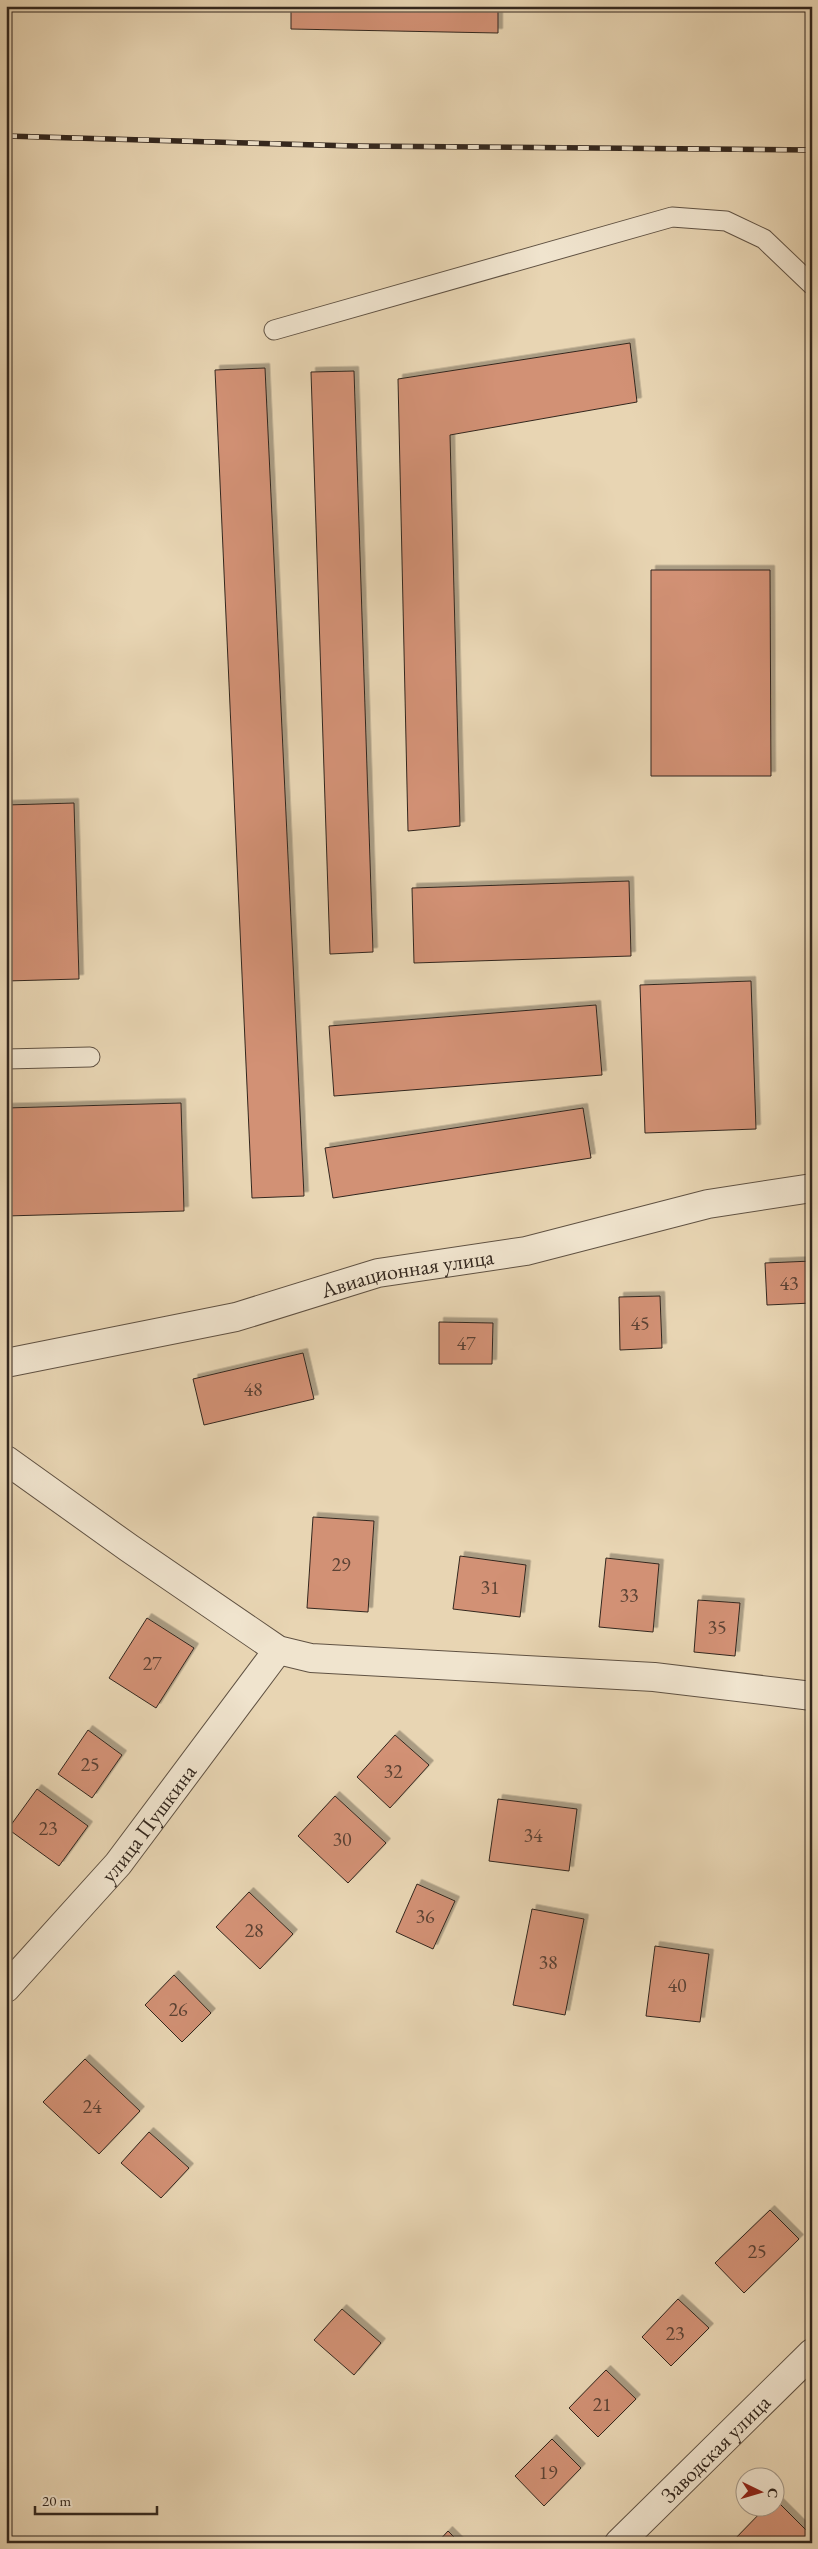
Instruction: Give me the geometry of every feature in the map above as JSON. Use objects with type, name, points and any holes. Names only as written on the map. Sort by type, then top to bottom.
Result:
[{"type":"street","name":"Авиационная улица","points":[[6,1363],[236,1318],[378,1273],[526,1251],[708,1204],[812,1188]]},
{"type":"street","points":[[6,1460],[278,1650],[311,1658],[654,1677],[812,1696]]},
{"type":"street","name":"улица Пушкина","points":[[6,1988],[118,1864],[278,1650]]},
{"type":"street","name":"Заводская улица","points":[[619,2543],[812,2353]]},
{"type":"lane","points":[[274,330],[672,217],[726,221],[764,239],[812,285]]},
{"type":"lane","points":[[6,1059],[90,1057]]},
{"type":"building","points":[[291,6],[498,6],[498,33],[291,29]]},
{"type":"building","points":[[630,343],[637,402],[450,435],[460,826],[408,831],[398,379]]},
{"type":"building","points":[[265,368],[304,1196],[252,1198],[215,370]]},
{"type":"building","points":[[354,371],[373,952],[330,954],[311,372]]},
{"type":"building","points":[[651,570],[770,570],[771,776],[651,776]]},
{"type":"building","points":[[74,803],[79,979],[6,981],[6,805]]},
{"type":"building","points":[[629,881],[631,956],[414,963],[412,888]]},
{"type":"building","points":[[751,981],[756,1129],[645,1133],[640,985]]},
{"type":"building","points":[[596,1005],[602,1075],[334,1096],[329,1026]]},
{"type":"building","points":[[181,1103],[184,1211],[6,1216],[6,1108]]},
{"type":"building","points":[[583,1108],[591,1158],[333,1198],[325,1148]]},
{"type":"building","points":[[812,1261],[812,1303],[767,1305],[765,1263]]},
{"type":"building","points":[[660,1296],[662,1348],[620,1350],[619,1297]]},
{"type":"building","points":[[439,1322],[493,1323],[492,1364],[439,1364]]},
{"type":"building","points":[[303,1353],[314,1399],[204,1425],[193,1379]]},
{"type":"building","points":[[313,1517],[374,1521],[368,1612],[307,1608]]},
{"type":"building","points":[[460,1556],[526,1565],[520,1617],[453,1609]]},
{"type":"building","points":[[606,1558],[659,1564],[653,1632],[599,1627]]},
{"type":"building","points":[[698,1600],[740,1603],[735,1656],[694,1652]]},
{"type":"building","points":[[147,1618],[194,1648],[156,1708],[109,1678]]},
{"type":"building","points":[[88,1730],[122,1755],[92,1798],[58,1774]]},
{"type":"building","points":[[395,1735],[429,1765],[390,1808],[357,1777]]},
{"type":"building","points":[[37,1789],[88,1826],[59,1866],[8,1829]]},
{"type":"building","points":[[335,1796],[386,1843],[348,1883],[298,1836]]},
{"type":"building","points":[[498,1799],[577,1809],[569,1871],[489,1861]]},
{"type":"building","points":[[417,1884],[455,1901],[433,1949],[396,1932]]},
{"type":"building","points":[[249,1892],[293,1934],[260,1969],[216,1927]]},
{"type":"building","points":[[532,1909],[584,1919],[565,2015],[513,2005]]},
{"type":"building","points":[[655,1946],[709,1954],[700,2022],[646,2016]]},
{"type":"building","points":[[174,1975],[211,2013],[182,2042],[145,2005]]},
{"type":"building","points":[[85,2059],[140,2111],[99,2154],[43,2102]]},
{"type":"building","points":[[149,2132],[189,2168],[161,2198],[121,2163]]},
{"type":"building","points":[[770,2210],[799,2239],[744,2293],[715,2263]]},
{"type":"building","points":[[678,2299],[709,2328],[671,2366],[642,2337]]},
{"type":"building","points":[[342,2309],[381,2343],[354,2375],[314,2340]]},
{"type":"building","points":[[606,2370],[636,2399],[598,2437],[569,2408]]},
{"type":"building","points":[[552,2439],[581,2468],[544,2506],[515,2476]]},
{"type":"building","points":[[786,2510],[811,2535],[803,2543],[731,2543],[757,2516],[786,2516]]},
{"type":"building","points":[[448,2531],[460,2543],[437,2543]]},
{"type":"railway","points":[[6,136],[354,146],[812,150]]}]
